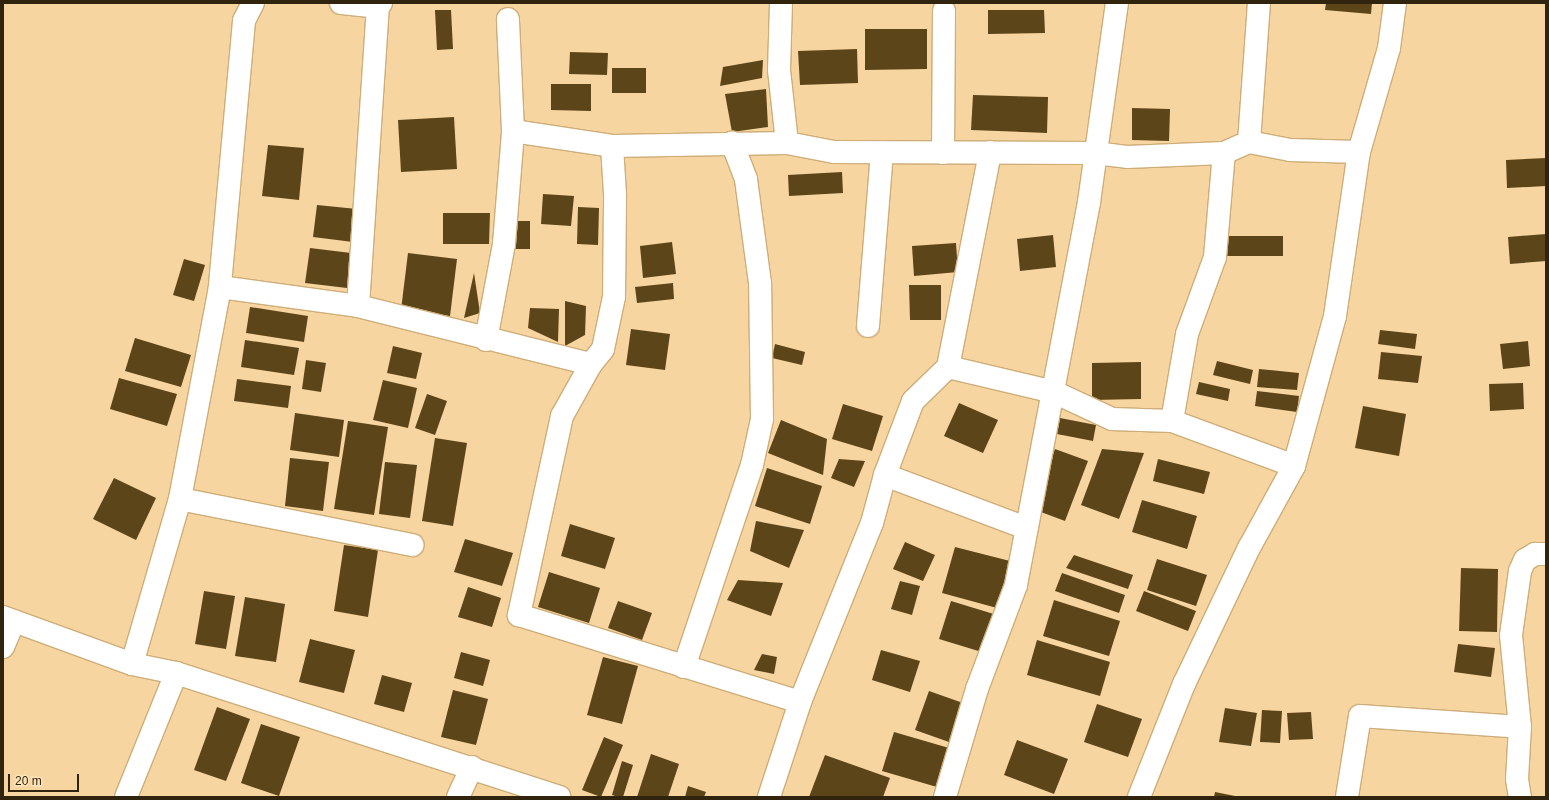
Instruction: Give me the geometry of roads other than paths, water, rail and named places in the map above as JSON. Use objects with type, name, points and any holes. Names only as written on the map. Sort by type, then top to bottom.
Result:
[{"type":"street","points":[[132,664],[180,499],[220,287],[244,21],[254,3]]},
{"type":"street","points":[[341,3],[379,5],[358,306]]},
{"type":"street","points":[[781,3],[779,70],[787,143]]},
{"type":"street","points":[[945,797],[977,689],[1016,585],[1089,202],[1117,3]]},
{"type":"street","points":[[1249,142],[1259,3]]},
{"type":"street","points":[[1139,797],[1184,684],[1249,548],[1294,466],[1335,316],[1359,152],[1389,48],[1395,3]]},
{"type":"street","points":[[943,153],[944,11]]},
{"type":"street","points":[[486,340],[504,244],[513,131],[508,19]]},
{"type":"street","points":[[513,131],[612,146],[787,143],[834,152],[990,152],[1095,154],[1127,157],[1224,153],[1249,142],[1290,150],[1359,152]]},
{"type":"street","points":[[684,667],[752,465],[762,419],[760,283],[746,179],[732,143]]},
{"type":"street","points":[[612,146],[615,194],[614,297],[603,349],[591,364],[562,416],[520,614],[684,667],[800,702]]},
{"type":"street","points":[[769,797],[800,702],[872,523],[885,475],[913,401],[948,367],[990,152]]},
{"type":"street","points":[[868,326],[882,153]]},
{"type":"street","points":[[1172,421],[1188,334],[1215,257],[1224,153]]},
{"type":"street","points":[[220,287],[358,306],[486,340],[591,364]]},
{"type":"street","points":[[948,367],[1054,392],[1112,419],[1172,421],[1294,466]]},
{"type":"street","points":[[885,475],[1026,528]]},
{"type":"street","points":[[180,499],[413,545]]},
{"type":"street","points":[[1520,797],[1518,779],[1520,727],[1511,635],[1520,571],[1524,560],[1534,554],[1546,554]]},
{"type":"street","points":[[3,647],[9,619],[132,664],[176,673],[472,767],[559,797]]},
{"type":"street","points":[[126,797],[176,673]]},
{"type":"street","points":[[1347,797],[1360,716],[1520,727]]},
{"type":"street","points":[[458,797],[472,767]]}]
